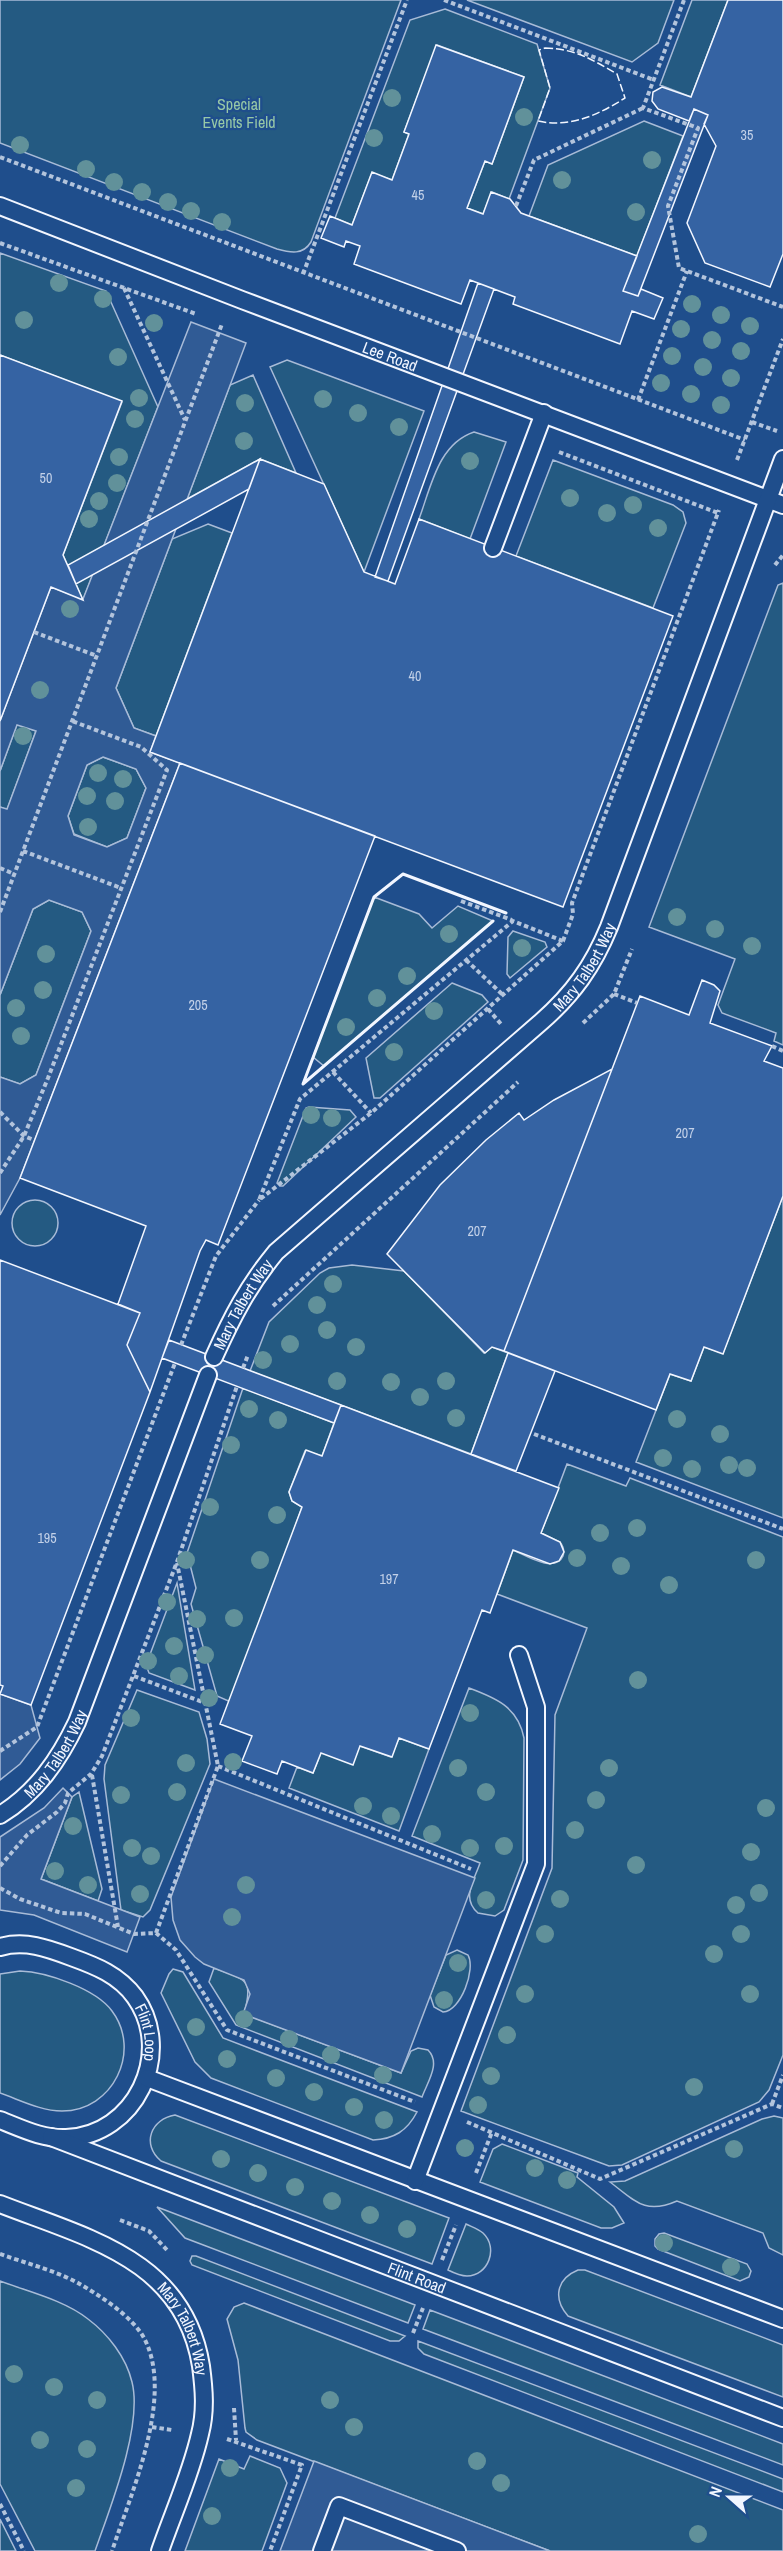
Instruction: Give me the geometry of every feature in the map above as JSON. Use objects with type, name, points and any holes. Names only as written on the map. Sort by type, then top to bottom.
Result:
[{"type":"lane","name":"Lee Road","points":[[0,206],[775,502]]},
{"type":"lane","points":[[493,548],[544,413]]},
{"type":"lane","name":"Mary Talbert Way","points":[[214,1357],[243,1296],[276,1252],[549,1015],[583,980],[598,955],[775,502],[783,459]]},
{"type":"lane","name":"Mary Talbert Way","points":[[0,1815],[31,1792],[49,1771],[65,1747],[77,1722],[208,1375]]},
{"type":"lane","points":[[415,2181],[536,1864],[536,1707],[519,1655]]},
{"type":"lane","name":"Flint Loop","points":[[0,1947],[18,1944],[47,1948],[100,1968],[124,1985],[142,2009],[149,2030],[152,2052],[147,2078],[130,2106],[108,2126],[81,2136],[51,2137],[0,2120]]},
{"type":"lane","points":[[147,2078],[783,2319]]},
{"type":"lane","name":"Flint Road","points":[[51,2137],[783,2418]]},
{"type":"lane","name":"Mary Talbert Way","points":[[0,2204],[105,2245],[149,2271],[179,2306],[198,2347],[205,2396],[200,2434],[160,2551]]},
{"type":"lane","points":[[322,2551],[339,2506],[456,2551]]},
{"type":"path","points":[[303,274],[407,0]]},
{"type":"path","points":[[444,0],[654,80]]},
{"type":"path","points":[[516,206],[534,160],[643,108],[684,0]]},
{"type":"path","points":[[643,108],[698,128],[668,206],[679,268],[783,307]]},
{"type":"path","points":[[0,157],[745,440]]},
{"type":"path","points":[[638,400],[687,271]]},
{"type":"path","points":[[124,288],[185,420]]},
{"type":"path","points":[[0,912],[222,324]]},
{"type":"path","points":[[181,1345],[216,1256],[259,1200],[371,1113],[563,941],[573,914],[572,903],[783,339]]},
{"type":"path","points":[[752,422],[783,434]]},
{"type":"path","points":[[34,632],[97,656]]},
{"type":"path","points":[[0,1173],[24,1136],[166,770],[141,747],[72,721]]},
{"type":"path","points":[[23,851],[121,888]]},
{"type":"path","points":[[0,868],[15,874]]},
{"type":"path","points":[[460,901],[563,941]]},
{"type":"path","points":[[259,1200],[300,1100],[513,921]]},
{"type":"path","points":[[466,960],[503,996]]},
{"type":"path","points":[[614,994],[637,1003]]},
{"type":"path","points":[[772,1046],[783,1051]]},
{"type":"path","points":[[333,1072],[371,1113]]},
{"type":"path","points":[[0,1112],[24,1136],[34,1140]]},
{"type":"path","points":[[0,1750],[37,1727],[175,1363]]},
{"type":"path","points":[[0,1866],[27,1835],[57,1812],[65,1803],[68,1793],[92,1774],[102,1756],[177,1562],[237,1386]]},
{"type":"path","points":[[534,1434],[783,1528]]},
{"type":"path","points":[[156,1933],[218,1766],[177,1562]]},
{"type":"path","points":[[134,1676],[206,1703]]},
{"type":"path","points":[[218,1766],[471,1869]]},
{"type":"path","points":[[92,1774],[118,1928]]},
{"type":"path","points":[[0,1888],[20,1899],[61,1913],[86,1914],[134,1934]]},
{"type":"path","points":[[783,2075],[772,2104],[783,2108]]},
{"type":"path","points":[[413,2333],[492,2132]]},
{"type":"path","points":[[0,2254],[76,2282],[117,2308],[144,2338],[154,2372],[152,2427],[112,2551]]},
{"type":"path","points":[[270,2551],[302,2465]]},
{"type":"path","points":[[0,2504],[24,2551]]},
{"type":"green space","name":"Special Events Field","points":[[0,0],[401,0],[311,242],[304,249],[292,252],[277,249],[0,143]]},
{"type":"green space","points":[[467,0],[674,0],[658,43],[632,62]]},
{"type":"green space","points":[[692,0],[728,0],[691,97],[660,85]]},
{"type":"green space","points":[[445,9],[537,44],[550,88],[509,199],[492,192],[483,214],[467,208],[485,161],[492,164],[524,77],[437,45],[404,132],[409,134],[392,180],[372,173],[352,225],[335,218],[410,20]]},
{"type":"green space","points":[[644,121],[683,136],[637,256],[529,216],[548,165]]},
{"type":"green space","points":[[0,253],[106,291],[158,407],[83,600],[63,555],[122,402],[0,355]]},
{"type":"green space","points":[[287,360],[424,411],[364,572],[270,367]]},
{"type":"green space","points":[[253,375],[296,473],[260,459],[187,499],[230,385]]},
{"type":"green space","points":[[474,432],[506,442],[470,539],[419,519],[437,468],[444,456],[462,438]]},
{"type":"green space","points":[[553,460],[673,505],[683,512],[686,523],[653,608],[516,556]]},
{"type":"green space","points":[[208,524],[232,533],[156,736],[134,728],[116,688],[172,539]]},
{"type":"green space","points":[[783,583],[783,1045],[774,1041],[776,1033],[722,1013],[718,1005],[735,959],[649,927],[778,585]]},
{"type":"green space","points":[[17,724],[36,731],[7,810],[0,807],[0,771]]},
{"type":"green space","points":[[103,757],[136,769],[146,788],[127,838],[107,847],[74,834],[68,816],[87,765]]},
{"type":"green space","points":[[374,897],[419,914],[432,928],[458,906],[493,921],[324,1066],[313,1057]]},
{"type":"green space","points":[[49,900],[82,912],[91,931],[36,1075],[20,1084],[0,1077],[0,995],[33,909]]},
{"type":"green space","points":[[513,931],[545,942],[547,947],[510,978],[507,974],[508,937]]},
{"type":"green space","points":[[452,983],[482,995],[488,1002],[380,1098],[374,1098],[366,1058]]},
{"type":"green space","points":[[306,1108],[350,1110],[356,1117],[283,1186],[280,1186],[277,1183]]},
{"type":"green space","points":[[783,1196],[783,1518],[636,1462],[670,1374],[691,1381],[704,1347],[723,1353]]},
{"type":"green space","points":[[35,1200],[44,1201],[52,1206],[57,1214],[57,1232],[52,1240],[44,1245],[35,1246],[26,1245],[18,1240],[13,1232],[12,1223],[13,1214],[18,1206],[26,1201]]},
{"type":"green space","points":[[352,1265],[404,1271],[484,1353],[492,1347],[508,1353],[471,1454],[250,1371],[269,1322],[320,1273],[329,1268]]},
{"type":"green space","points":[[243,1388],[334,1423],[322,1456],[305,1451],[289,1492],[292,1501],[302,1507],[233,1703],[217,1696],[191,1604],[196,1588],[187,1553]]},
{"type":"green space","points":[[567,1464],[626,1486],[630,1478],[783,1537],[783,2055],[769,2090],[759,2102],[622,2165],[609,2166],[461,2111],[552,1868],[555,1715],[587,1628],[497,1594],[513,1550],[547,1563],[559,1561],[563,1556],[564,1552],[560,1542],[541,1533]]},
{"type":"green space","points":[[177,1583],[195,1690],[149,1673],[146,1665]]},
{"type":"green space","points":[[469,1688],[497,1700],[511,1711],[521,1727],[524,1738],[523,1860],[504,1910],[495,1916],[478,1913],[470,1901],[470,1889],[480,1863],[412,1836]]},
{"type":"green space","points":[[137,1690],[199,1712],[207,1739],[210,1764],[150,1910],[143,1917],[121,1910],[104,1779],[105,1765]]},
{"type":"green space","points":[[399,1738],[429,1749],[399,1831],[289,1788],[297,1767],[313,1773],[321,1753],[360,1746],[391,1757]]},
{"type":"green space","points":[[79,1792],[102,1889],[98,1901],[41,1879],[72,1797]]},
{"type":"green space","points":[[457,1950],[468,1955],[470,1970],[468,1979],[456,2005],[443,2012],[434,2007],[430,1995],[446,1955]]},
{"type":"green space","points":[[214,1968],[234,1975],[245,1982],[248,1993],[244,2014],[401,2073],[411,2051],[418,2048],[428,2050],[432,2055],[433,2066],[422,2097],[236,2025],[209,1982]]},
{"type":"green space","points":[[173,1969],[183,1972],[223,2038],[417,2112],[413,2119],[394,2136],[373,2140],[211,2078],[195,2062],[161,1993]]},
{"type":"green space","points":[[20,1971],[57,1978],[70,1983],[95,1996],[112,2011],[121,2027],[124,2044],[123,2060],[108,2090],[96,2101],[80,2108],[54,2111],[0,2093],[0,1974]]},
{"type":"green space","points":[[175,2115],[449,2218],[432,2264],[161,2161],[151,2147],[151,2133],[160,2121]]},
{"type":"green space","points":[[774,2116],[783,2118],[783,2255],[769,2248],[763,2233],[677,2201],[657,2207],[641,2204],[610,2182],[625,2181],[762,2119]]},
{"type":"green space","points":[[502,2144],[578,2173],[577,2177],[614,2207],[624,2223],[612,2228],[601,2228],[480,2182],[493,2149]]},
{"type":"green space","points":[[157,2207],[415,2305],[408,2323],[185,2238]]},
{"type":"green space","points":[[466,2224],[483,2233],[488,2239],[491,2253],[486,2266],[481,2271],[467,2276],[448,2270]]},
{"type":"green space","points":[[664,2233],[747,2264],[751,2271],[749,2277],[740,2281],[658,2249],[655,2246],[655,2239],[659,2234]]},
{"type":"green space","points":[[192,2256],[405,2336],[399,2341],[390,2341],[192,2265],[190,2261]]},
{"type":"green space","points":[[578,2270],[585,2270],[783,2345],[783,2397],[568,2316],[560,2303],[559,2290],[565,2279]]},
{"type":"green space","points":[[0,2281],[79,2312],[115,2347],[129,2373],[134,2400],[129,2443],[95,2551],[35,2551],[0,2484]]},
{"type":"green space","points":[[244,2303],[783,2510],[783,2551],[550,2551],[257,2440],[246,2432],[245,2428],[238,2360],[227,2319],[234,2307]]},
{"type":"green space","points":[[430,2310],[783,2444],[783,2465],[423,2329]]},
{"type":"green space","points":[[418,2341],[783,2479],[783,2492],[424,2354],[418,2348]]},
{"type":"green space","points":[[250,2456],[280,2468],[287,2483],[262,2551],[185,2551],[219,2459],[244,2469]]},
{"type":"green space","points":[[0,2519],[16,2551],[0,2551]]},
{"type":"shaded area","points":[[191,322],[246,343],[116,688],[134,728],[156,736],[150,752],[180,763],[20,1178],[0,1215],[0,1077],[20,1084],[36,1075],[91,931],[82,912],[49,900],[33,909],[0,995],[0,807],[7,809],[36,731],[17,725],[0,771],[0,721],[51,587],[83,599]],"holes":[[[103,757],[136,769],[146,788],[127,838],[107,847],[74,835],[68,816],[87,765]]]},
{"type":"shaded area","points":[[0,1694],[31,1705],[40,1738],[20,1764],[0,1780]]},
{"type":"shaded area","points":[[214,1779],[475,1878],[401,2073],[243,2014],[250,1994],[244,1980],[204,1964],[180,1940],[173,1920],[171,1897]]},
{"type":"shaded area","points":[[63,1788],[72,1797],[41,1879],[140,1917],[127,1952],[34,1915],[0,1910],[0,1837],[44,1808]]},
{"type":"shaded area","points":[[314,2461],[550,2551],[280,2551]]},
{"type":"building","points":[[728,0],[783,0],[783,254],[770,287],[705,263],[687,223],[716,146],[704,124],[708,115],[694,109],[689,121],[658,109],[652,101],[653,92],[662,87],[691,97]]},
{"type":"building","points":[[436,45],[524,77],[492,164],[485,161],[467,208],[483,214],[491,192],[510,199],[521,213],[637,256],[623,291],[638,296],[641,289],[663,298],[654,319],[632,311],[620,344],[513,304],[515,297],[470,280],[461,304],[354,264],[360,246],[346,241],[344,247],[321,238],[330,216],[352,225],[372,172],[392,180],[409,134],[404,132]]},
{"type":"building","points":[[694,109],[708,115],[638,296],[623,291]]},
{"type":"building","points":[[478,283],[494,289],[388,581],[375,577]]},
{"type":"building","points":[[0,355],[122,401],[63,555],[83,600],[51,587],[0,721]]},
{"type":"building","points":[[260,459],[324,484],[364,572],[395,584],[419,519],[673,616],[563,907],[150,752]]},
{"type":"building","points":[[260,459],[249,489],[76,584],[68,565]]},
{"type":"building","points":[[180,763],[375,836],[218,1245],[206,1240],[200,1251],[150,1392],[127,1345],[140,1313],[118,1304],[146,1226],[20,1178]]},
{"type":"building","points":[[702,980],[714,985],[720,991],[710,1023],[772,1046],[764,1061],[783,1068],[783,1196],[723,1354],[704,1347],[691,1381],[670,1374],[656,1410],[504,1351],[640,996],[689,1015]]},
{"type":"building","points":[[612,1069],[504,1351],[492,1347],[485,1353],[387,1254],[440,1185],[486,1140],[519,1113],[524,1120],[554,1100]]},
{"type":"building","points":[[0,1260],[140,1313],[127,1345],[150,1392],[31,1705],[0,1694],[3,1686],[0,1685]]},
{"type":"building","points":[[169,1340],[341,1405],[334,1423],[162,1358]]},
{"type":"building","points":[[508,1353],[555,1371],[516,1471],[471,1454]]},
{"type":"building","points":[[341,1405],[559,1488],[541,1533],[560,1542],[564,1552],[559,1561],[550,1564],[513,1550],[490,1613],[482,1610],[429,1749],[399,1738],[392,1757],[360,1746],[353,1765],[321,1753],[313,1773],[282,1761],[277,1774],[242,1761],[252,1736],[220,1724],[302,1507],[292,1501],[289,1492],[306,1450],[322,1456]]},
{"type":"fence","points":[[545,48],[575,53],[617,74],[625,98],[594,115],[572,121],[561,123],[538,121],[550,88],[539,50],[545,48]]},
{"type":"wall","points":[[493,921],[303,1084],[374,897],[403,874],[506,913]]}]
